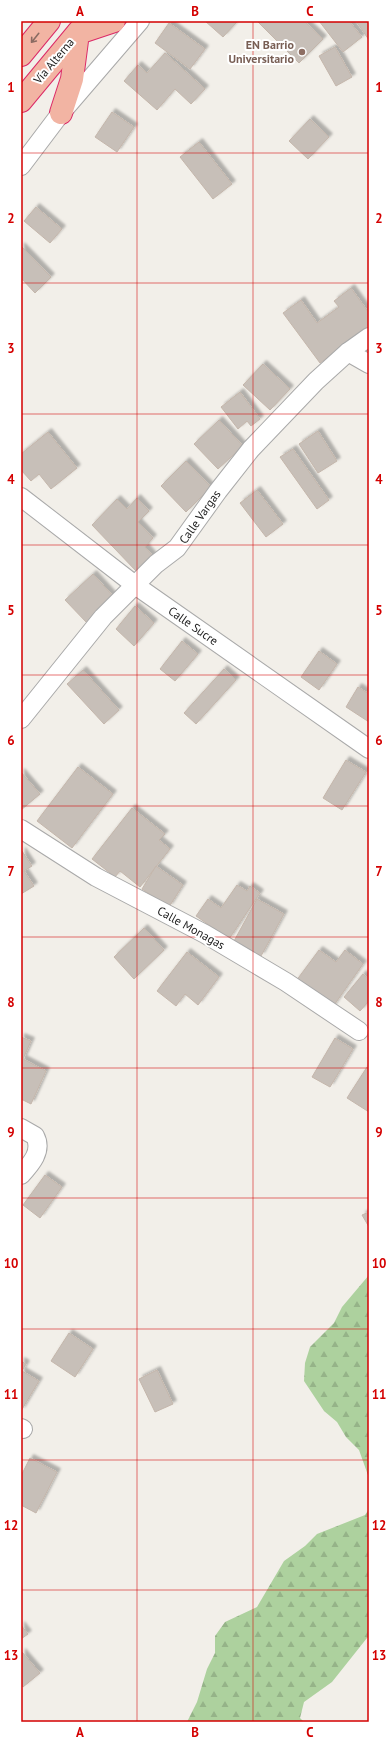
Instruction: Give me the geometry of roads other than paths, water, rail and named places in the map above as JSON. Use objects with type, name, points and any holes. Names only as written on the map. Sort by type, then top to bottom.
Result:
[{"type":"highway","points":[[21,55],[49,21]]},
{"type":"highway","points":[[61,113],[72,79],[83,27],[114,21]]},
{"type":"highway","name":"Vía Alterna","points":[[21,101],[83,27]]},
{"type":"street","points":[[21,166],[61,113],[140,21]]},
{"type":"street","name":"Calle Vargas","points":[[21,719],[103,617],[156,564],[177,548],[218,491],[251,449],[316,381],[348,352],[369,337]]},
{"type":"street","points":[[348,352],[369,364]]},
{"type":"street","name":"Calle Sucre","points":[[21,497],[135,585],[367,744]]},
{"type":"street","name":"Calle Monagas","points":[[21,829],[96,877],[212,938],[286,982],[359,1031]]},
{"type":"street","points":[[21,1128],[35,1136],[38,1147],[36,1156],[21,1175]]},
{"type":"place","name":"EN Barrio Universitario","points":[[302,52]]}]
